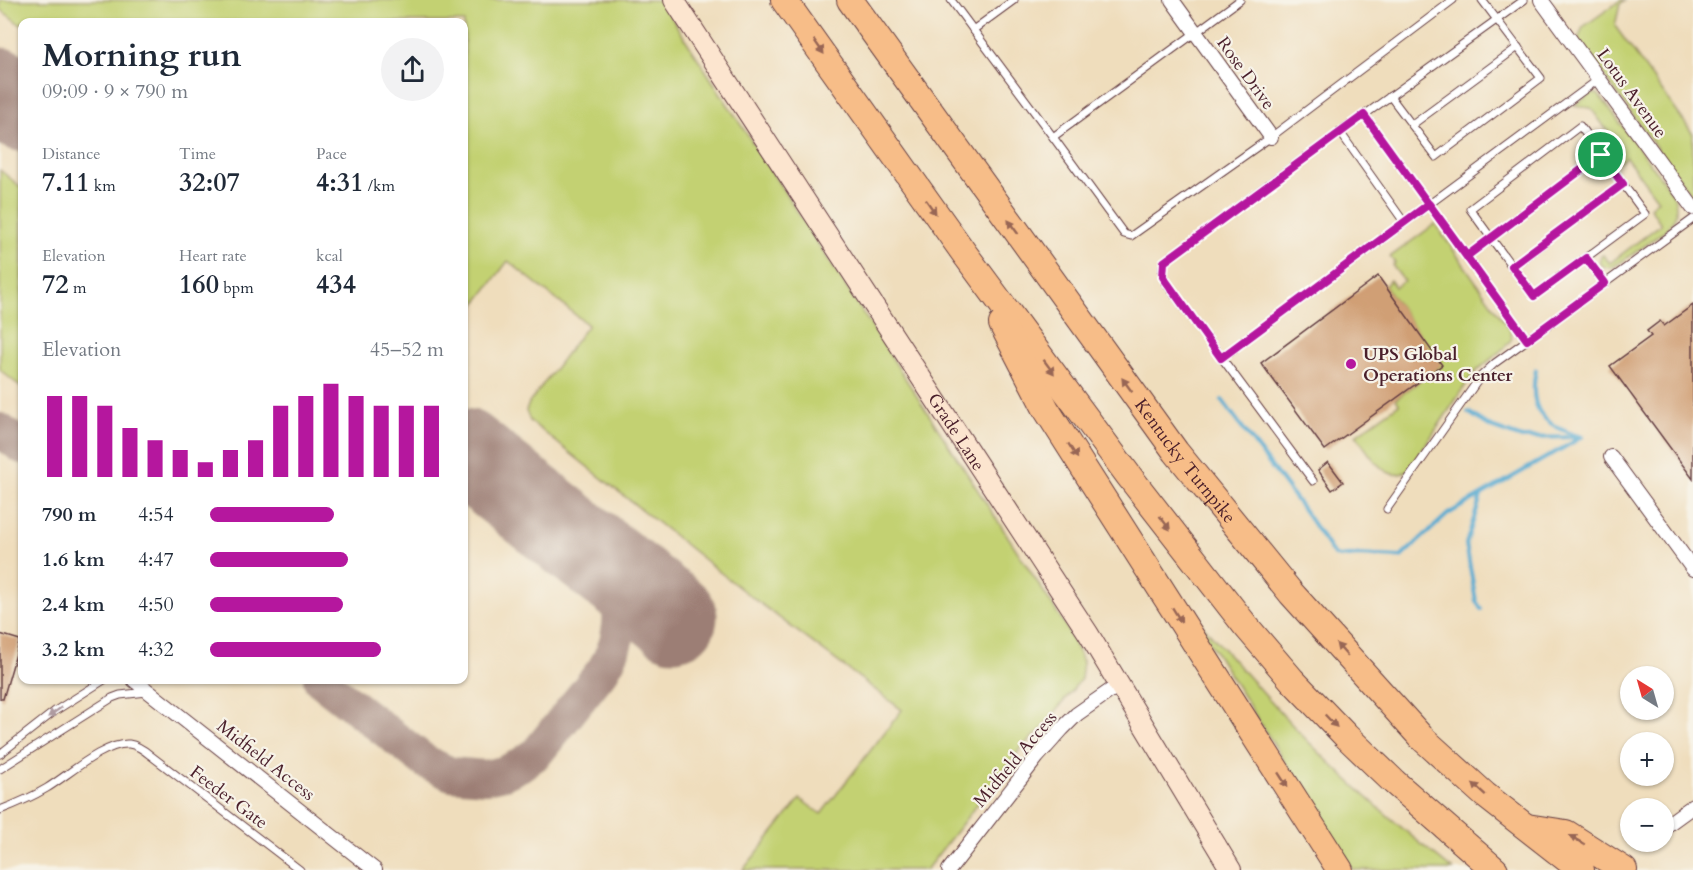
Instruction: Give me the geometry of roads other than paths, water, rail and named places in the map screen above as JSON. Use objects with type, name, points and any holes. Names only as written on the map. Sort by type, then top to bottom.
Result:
[{"type":"highway","points":[[784,0],[964,253],[1180,542],[1245,624],[1292,680],[1394,782],[1495,870]]},
{"type":"highway","name":"Kentucky Turnpike","points":[[850,0],[1190,470],[1291,593],[1392,707],[1453,766],[1581,870]]},
{"type":"highway","points":[[964,253],[1046,409],[1340,870]]},
{"type":"highway","points":[[1524,826],[1566,833],[1624,870]]},
{"type":"main road","name":"Grade Lane","points":[[674,0],[941,405],[1120,684],[1231,870]]},
{"type":"street","name":"Rose Drive","points":[[1172,0],[1270,137]]},
{"type":"street","name":"Lotus Avenue","points":[[1541,0],[1693,208]]},
{"type":"street","points":[[1611,458],[1693,569]]},
{"type":"street","name":"Midfield Access","points":[[139,684],[375,870]]},
{"type":"street","name":"Midfield Access","points":[[949,870],[1029,766],[1062,729],[1077,714],[1120,684]]},
{"type":"street","points":[[1674,820],[1693,806]]},
{"type":"lane","points":[[951,0],[1124,234],[1131,236],[1270,137],[1453,0]]},
{"type":"lane","points":[[973,30],[1014,0]]},
{"type":"lane","points":[[1053,137],[1240,0]]},
{"type":"lane","points":[[1390,96],[1436,157],[1541,78],[1482,0]]},
{"type":"lane","points":[[1313,481],[1167,284],[1163,277],[1164,262],[1524,0]]},
{"type":"lane","points":[[1412,125],[1518,47]]},
{"type":"lane","points":[[1221,358],[1599,79]]},
{"type":"lane","points":[[1364,115],[1527,340]]},
{"type":"lane","points":[[1580,126],[1601,155],[1645,214],[1534,296],[1470,209],[1580,126]]},
{"type":"lane","points":[[1340,132],[1404,222]]},
{"type":"lane","points":[[1467,256],[1601,155]]},
{"type":"lane","points":[[1512,266],[1623,184]]},
{"type":"lane","points":[[1387,509],[1481,376],[1495,363],[1693,219]]},
{"type":"lane","points":[[1586,258],[1605,283]]},
{"type":"lane","points":[[0,754],[55,711],[98,684]]},
{"type":"lane","points":[[0,769],[112,698],[120,694],[150,692]]},
{"type":"lane","name":"Feeder Gate","points":[[0,810],[46,789],[115,746],[129,744],[140,747],[300,870]]},
{"type":"waterway","points":[[1222,400],[1334,555],[1339,557],[1357,555],[1401,557],[1448,514],[1582,437],[1558,428],[1542,415],[1534,397],[1536,370]]},
{"type":"waterway","points":[[1468,412],[1491,427],[1522,438],[1576,437]]},
{"type":"waterway","points":[[1481,496],[1466,544],[1476,601],[1481,609]]},
{"type":"place","name":"UPS Global Operations Center","points":[[1351,364]]}]
